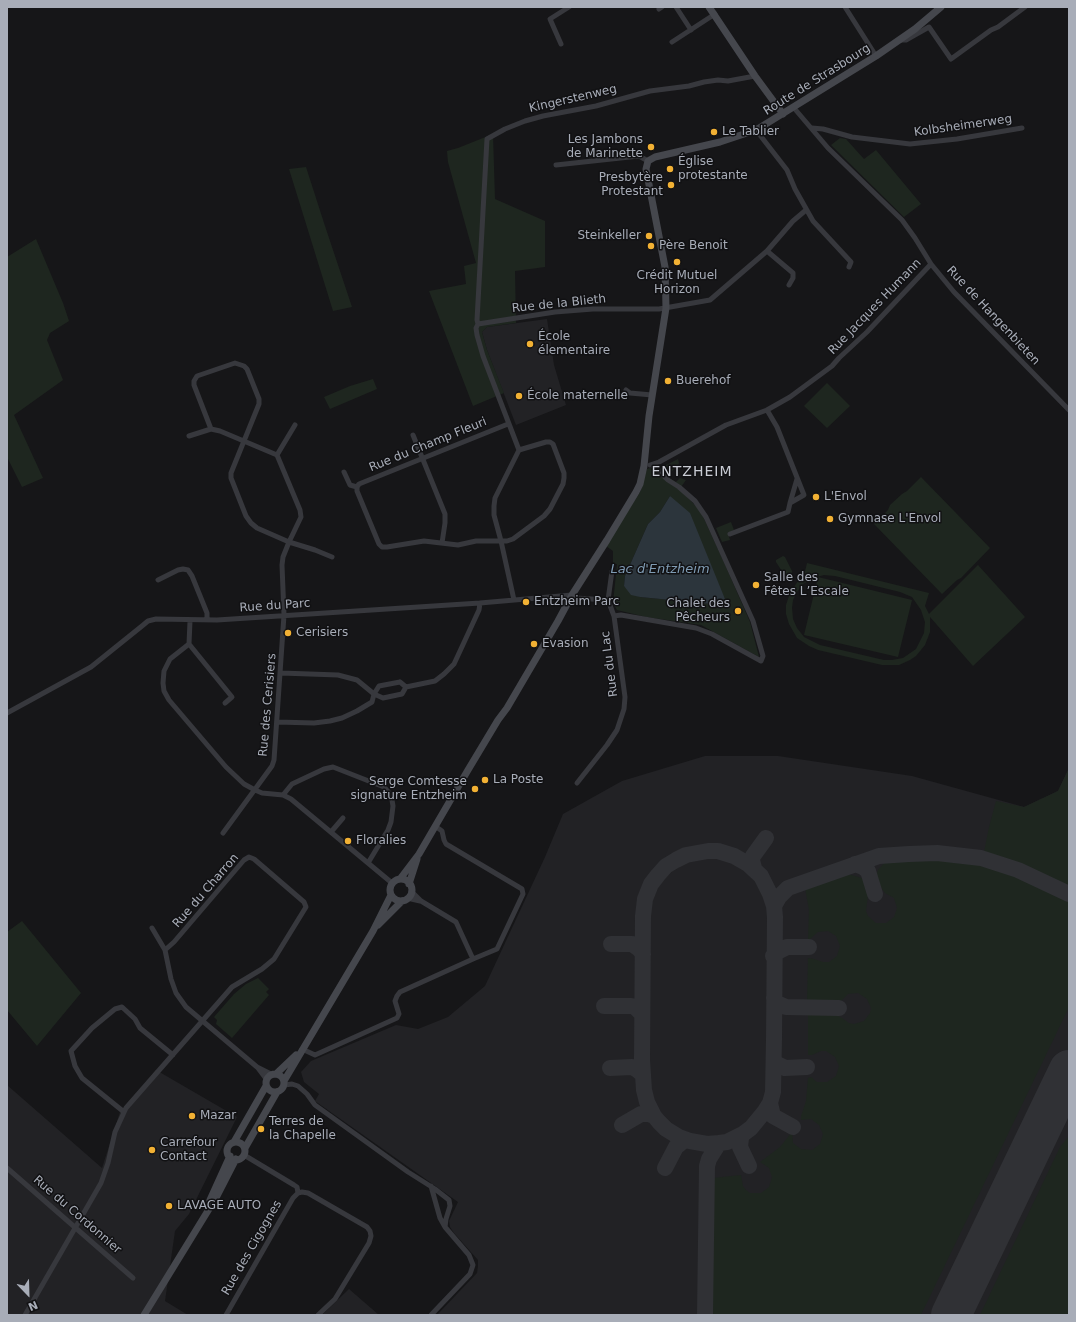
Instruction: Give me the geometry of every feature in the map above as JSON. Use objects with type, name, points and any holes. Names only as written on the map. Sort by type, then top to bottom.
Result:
[{"type":"main road","points":[[709,7],[783,114]]},
{"type":"main road","name":"Route de Strasbourg","points":[[648,161],[655,157],[720,142],[756,130],[794,108],[876,56],[900,40],[942,7]]},
{"type":"main road","points":[[233,1158],[241,1158],[277,1092],[282,1090],[284,1083],[302,1050],[373,931],[391,895],[390,888],[392,883],[400,879],[419,854],[498,720],[515,695],[572,595],[640,484],[644,466],[652,394],[666,308],[665,266],[646,169],[648,161]]},
{"type":"main road","points":[[373,931],[404,899],[410,888],[419,854]]},
{"type":"main road","points":[[400,879],[404,880],[410,888]]},
{"type":"main road","points":[[391,895],[395,899],[404,899]]},
{"type":"main road","points":[[233,1158],[228,1148],[234,1142],[266,1083],[274,1074],[302,1050]]},
{"type":"main road","points":[[274,1074],[281,1077],[284,1083]]},
{"type":"main road","points":[[266,1083],[272,1092],[277,1092]]},
{"type":"main road","points":[[234,1142],[239,1142],[244,1151]]},
{"type":"main road","points":[[144,1315],[201,1220],[233,1158]]},
{"type":"street","points":[[561,44],[550,19],[569,7]]},
{"type":"street","points":[[676,7],[691,30]]},
{"type":"street","points":[[845,7],[876,56]]},
{"type":"street","name":"Route de Strasbourg","points":[[900,40],[906,40],[929,27],[951,59],[1025,7]]},
{"type":"street","points":[[672,42],[715,14]]},
{"type":"street","name":"Kingerstenweg","points":[[478,324],[487,140],[505,129],[525,121],[596,106],[650,90],[689,86],[718,80],[728,81],[747,79],[756,76]]},
{"type":"street","name":"Rue de Hangenbieten","points":[[794,108],[796,113],[812,128],[828,148],[902,220],[931,264],[954,292],[1069,410]]},
{"type":"street","name":"Kolbsheimerweg","points":[[812,128],[823,129],[852,137],[910,144],[957,139],[1022,128]]},
{"type":"street","points":[[756,130],[787,170],[806,210],[813,221],[851,262],[849,267]]},
{"type":"street","points":[[556,165],[639,156],[648,161]]},
{"type":"street","points":[[789,285],[793,278],[793,273],[767,251],[793,221],[806,210]]},
{"type":"street","name":"Rue de la Blieth","points":[[478,324],[555,312],[593,308],[666,308],[710,300],[767,251]]},
{"type":"street","name":"Rue Jacques Humann","points":[[644,466],[659,462],[726,425],[767,410],[790,397],[832,366],[867,332],[931,264]]},
{"type":"street","points":[[478,324],[476,328],[477,335],[483,356],[519,450]]},
{"type":"street","points":[[211,429],[194,385],[194,381],[199,374],[236,363],[241,364],[247,369],[258,399],[258,408],[231,473],[231,478],[246,516],[257,528],[289,542],[332,557]]},
{"type":"street","points":[[626,390],[630,392],[652,394]]},
{"type":"street","points":[[767,410],[777,427],[804,495],[790,503]]},
{"type":"street","name":"Rue du Champ Fleuri","points":[[357,487],[360,484],[422,458],[508,424]]},
{"type":"street","points":[[188,436],[211,429],[220,431],[277,455],[295,425]]},
{"type":"street","points":[[413,435],[445,514],[442,543]]},
{"type":"street","points":[[344,472],[350,485],[357,487],[382,547],[424,541],[458,545],[476,541],[501,541],[507,541],[513,539],[544,516],[550,509],[563,484],[564,473],[553,444],[546,442],[519,450],[495,498],[494,515],[501,541],[514,600]]},
{"type":"street","name":"Rue des Cerisiers","points":[[223,833],[272,766],[274,760],[284,615],[282,565],[283,557],[301,517],[300,510],[277,455]]},
{"type":"street","points":[[614,616],[622,615],[696,628],[712,634],[761,661],[763,656],[753,621],[706,517],[695,501],[679,487],[668,480],[652,465]]},
{"type":"street","points":[[730,534],[788,512],[797,479]]},
{"type":"street","points":[[158,580],[178,570],[188,570],[208,613],[207,620]]},
{"type":"street","name":"Rue du Lac","points":[[577,783],[618,730],[624,709],[625,697],[614,616],[608,600],[612,571]]},
{"type":"street","points":[[572,595],[576,598],[608,600]]},
{"type":"street","name":"Rue du Parc","points":[[7,713],[91,667],[148,621],[156,619],[190,621],[480,603],[572,595]]},
{"type":"street","points":[[281,673],[338,675],[357,680],[374,694],[383,698],[402,694],[406,687],[435,681],[454,664],[479,610],[480,603]]},
{"type":"street","points":[[190,621],[189,644],[232,697],[225,703]]},
{"type":"street","points":[[189,644],[170,659],[164,670],[164,691],[169,700],[226,767],[244,784],[262,793],[283,795],[291,799],[392,883]]},
{"type":"street","points":[[277,722],[314,723],[342,718],[358,711],[372,702],[374,694],[379,686],[400,682],[406,687]]},
{"type":"street","points":[[283,795],[292,784],[324,769],[333,767],[384,787],[390,794],[392,800],[393,806],[391,822],[388,830],[368,863]]},
{"type":"street","points":[[331,832],[343,818]]},
{"type":"street","points":[[302,1050],[315,1054],[397,1018],[399,1014],[395,1001],[400,992],[497,949],[523,894],[522,889],[446,844],[442,831],[435,826]]},
{"type":"street","name":"Rue du Charron","points":[[165,950],[174,942],[244,860],[249,857],[254,859],[304,902],[306,907],[274,959],[262,969],[232,987],[202,1021]]},
{"type":"street","points":[[410,888],[421,901],[456,922],[473,959]]},
{"type":"street","points":[[404,899],[421,901]]},
{"type":"street","points":[[152,928],[165,950],[171,979],[176,992],[186,1007],[257,1067],[274,1074]]},
{"type":"street","points":[[124,1112],[82,1078],[74,1066],[71,1051],[92,1028],[115,1009],[122,1007],[135,1019],[140,1028],[173,1054]]},
{"type":"street","points":[[25,1315],[101,1183],[108,1163],[115,1132],[124,1112],[202,1021]]},
{"type":"street","points":[[257,1067],[266,1083]]},
{"type":"street","points":[[284,1083],[298,1086],[307,1094],[315,1105],[408,1172],[445,1196],[449,1200],[450,1206],[445,1227]]},
{"type":"street","points":[[244,1151],[294,1185],[298,1192],[308,1193],[367,1227],[370,1232],[371,1236],[369,1243],[335,1299],[318,1315]]},
{"type":"street","name":"Rue du Cordonnier","points":[[7,1168],[133,1278]]},
{"type":"street","points":[[431,1186],[440,1218],[445,1227],[469,1254],[473,1265],[470,1274],[431,1315]]},
{"type":"street","name":"Rue des Cigognes","points":[[226,1315],[284,1213],[298,1192]]},
{"type":"shaded area","points":[[493,134],[495,199],[545,221],[545,267],[515,271],[516,323],[487,327],[482,332],[487,350],[504,393],[473,406],[429,291],[466,284],[464,266],[476,263],[448,162],[447,151]]},
{"type":"shaded area","points":[[840,138],[846,139],[864,159],[876,150],[921,204],[904,217],[831,145]]},
{"type":"shaded area","points":[[306,167],[352,307],[333,311],[289,169]]},
{"type":"shaded area","points":[[36,239],[69,321],[50,333],[47,340],[63,380],[14,415],[43,478],[22,487],[7,457],[7,257]]},
{"type":"shaded area","points":[[547,319],[554,365],[566,405],[516,425],[487,350],[482,332],[487,327]]},
{"type":"shaded area","points":[[373,379],[377,389],[330,409],[324,397],[350,386]]},
{"type":"shaded area","points":[[827,383],[850,406],[827,428],[804,406]]},
{"type":"shaded area","points":[[678,459],[678,466],[666,476],[676,482],[680,478],[686,480],[681,487],[686,496],[700,510],[723,560],[750,622],[759,657],[701,625],[646,617],[617,610],[613,603],[617,564],[613,564],[613,551],[606,546],[640,492],[647,469],[656,466],[661,470],[660,468]],"holes":[[[670,496],[725,599],[710,604],[640,597],[624,586],[625,576],[648,524],[660,512]]]},
{"type":"shaded area","points":[[921,477],[990,548],[961,578],[942,594],[874,524],[888,510],[890,505]]},
{"type":"shaded area","points":[[731,522],[734,530],[728,533],[730,540],[722,542],[716,528]]},
{"type":"shaded area","points":[[783,556],[785,557],[792,571],[792,573],[785,576],[776,562],[776,560]]},
{"type":"shaded area","points":[[807,563],[929,593],[925,606],[929,614],[978,565],[1025,617],[973,666],[930,617],[930,632],[925,645],[916,656],[899,665],[882,665],[818,650],[797,638],[789,624],[786,614],[786,605],[790,593],[798,581],[804,576]],"holes":[[[824,575],[835,576],[900,592],[912,597],[921,610],[925,622],[924,633],[916,649],[903,658],[884,660],[820,645],[804,637],[797,628],[793,619],[793,600],[797,592],[803,584],[813,578]]]},
{"type":"shaded area","points":[[818,577],[912,600],[898,657],[804,635]]},
{"type":"shaded area","points":[[705,756],[778,756],[912,776],[1024,807],[1058,791],[1069,768],[1069,1315],[437,1315],[477,1273],[478,1260],[450,1227],[449,1221],[458,1202],[315,1101],[319,1094],[304,1082],[301,1072],[311,1061],[396,1025],[418,1029],[448,1017],[485,986],[545,857],[563,814],[622,781]]},
{"type":"shaded area","points":[[1069,768],[1069,887],[1027,867],[984,852],[996,801],[1024,807],[1058,791]]},
{"type":"shaded area","points":[[926,859],[976,864],[1019,877],[1069,901],[1069,1007],[921,1315],[713,1315],[713,1178],[741,1175],[743,1186],[746,1190],[750,1193],[761,1193],[769,1187],[772,1177],[769,1168],[760,1162],[780,1147],[792,1132],[793,1143],[801,1149],[812,1150],[820,1144],[823,1134],[819,1125],[811,1119],[801,1120],[806,1101],[808,1078],[811,1077],[817,1082],[827,1082],[836,1076],[839,1066],[835,1057],[826,1051],[808,1055],[808,1014],[834,1014],[849,1023],[854,1024],[864,1021],[870,1013],[871,1008],[867,999],[858,993],[848,994],[841,1001],[820,1003],[807,1001],[808,958],[829,962],[837,956],[840,946],[836,936],[828,931],[818,932],[808,939],[809,910],[805,888],[843,874],[862,878],[867,885],[868,895],[866,911],[868,916],[876,923],[886,923],[894,917],[897,908],[894,898],[885,893],[880,886],[876,875],[878,870],[884,863]]},
{"type":"shaded area","points":[[22,921],[81,993],[37,1046],[7,1010],[7,932]]},
{"type":"shaded area","points":[[258,978],[269,989],[266,992],[269,995],[232,1038],[216,1024],[217,1020],[214,1017],[234,994],[246,984]]},
{"type":"shaded area","points":[[156,1070],[237,1117],[189,1214],[175,1231],[165,1301],[188,1315],[7,1315],[7,1085],[102,1168],[120,1112]]},
{"type":"shaded area","points":[[1069,1136],[1069,1315],[980,1315],[1060,1147]]},
{"type":"shaded area","points":[[349,1289],[379,1315],[322,1315]]},
{"type":"water","name":"Lac d'Entzheim","points":[[670,496],[690,513],[725,599],[711,604],[640,597],[631,595],[624,586],[625,576],[648,524],[660,512]]},
{"type":"taxiway","points":[[754,868],[752,860],[753,856],[766,838]]},
{"type":"taxiway","points":[[705,1315],[707,1166],[709,1159],[719,1143],[727,1142],[751,1128],[770,1103],[773,1092],[775,917],[774,906],[770,894],[761,876],[748,864],[734,856],[718,851],[708,851],[686,855],[666,866],[651,884],[645,899],[643,916],[642,1060],[644,1090],[647,1102],[654,1116],[659,1122],[666,1129],[679,1137],[690,1141],[707,1144],[719,1143]]},
{"type":"taxiway","points":[[774,906],[779,897],[788,888],[879,856],[909,854],[937,853],[981,858],[1018,870],[1069,894]]},
{"type":"taxiway","points":[[855,864],[868,871],[875,894]]},
{"type":"taxiway","points":[[611,944],[632,944],[643,954]]},
{"type":"taxiway","points":[[773,956],[777,952],[787,947],[809,947]]},
{"type":"taxiway","points":[[774,998],[777,1003],[786,1007],[839,1008]]},
{"type":"taxiway","points":[[604,1006],[631,1006],[635,1007],[642,1014]]},
{"type":"taxiway","points":[[774,1060],[777,1064],[785,1068],[807,1067]]},
{"type":"taxiway","points":[[610,1068],[632,1067],[643,1075]]},
{"type":"taxiway","points":[[770,1103],[773,1116],[793,1127]]},
{"type":"taxiway","points":[[1043,1124],[1057,1110],[1069,1104]]},
{"type":"taxiway","points":[[622,1125],[641,1114],[649,1114],[654,1116]]},
{"type":"taxiway","points":[[743,1134],[740,1147],[749,1166]]},
{"type":"taxiway","points":[[665,1168],[676,1147],[687,1140]]},
{"type":"runway","points":[[951,1315],[1069,1070]]},
{"type":"place","name":"Le Tablier","points":[[714,132]]},
{"type":"place","name":"Les Jambons de Marinette","points":[[651,147]]},
{"type":"place","name":"Église protestante","points":[[670,169]]},
{"type":"place","name":"Presbytère Protestant","points":[[671,185]]},
{"type":"place","name":"Steinkeller","points":[[649,236]]},
{"type":"place","name":"Père Benoit","points":[[651,246]]},
{"type":"place","name":"Crédit Mutuel Horizon","points":[[677,262]]},
{"type":"place","name":"École élementaire","points":[[530,344]]},
{"type":"place","name":"Buerehof","points":[[668,381]]},
{"type":"place","name":"École maternelle","points":[[519,396]]},
{"type":"place","name":"L'Envol","points":[[816,497]]},
{"type":"place","name":"Gymnase L'Envol","points":[[830,519]]},
{"type":"place","name":"Salle des Fêtes L’Escale","points":[[756,585]]},
{"type":"place","name":"Entzheim Parc","points":[[526,602]]},
{"type":"place","name":"Chalet des Pêcheurs","points":[[738,611]]},
{"type":"place","name":"Cerisiers","points":[[288,633]]},
{"type":"place","name":"Evasion","points":[[534,644]]},
{"type":"place","name":"La Poste","points":[[485,780]]},
{"type":"place","name":"Serge Comtesse signature Entzheim","points":[[475,789]]},
{"type":"place","name":"Floralies","points":[[348,841]]},
{"type":"place","name":"Mazar","points":[[192,1116]]},
{"type":"place","name":"Terres de la Chapelle","points":[[261,1129]]},
{"type":"place","name":"Carrefour Contact","points":[[152,1150]]},
{"type":"place","name":"LAVAGE AUTO","points":[[169,1206]]},
{"type":"district","name":"ENTZHEIM","points":[[692,472]]}]
